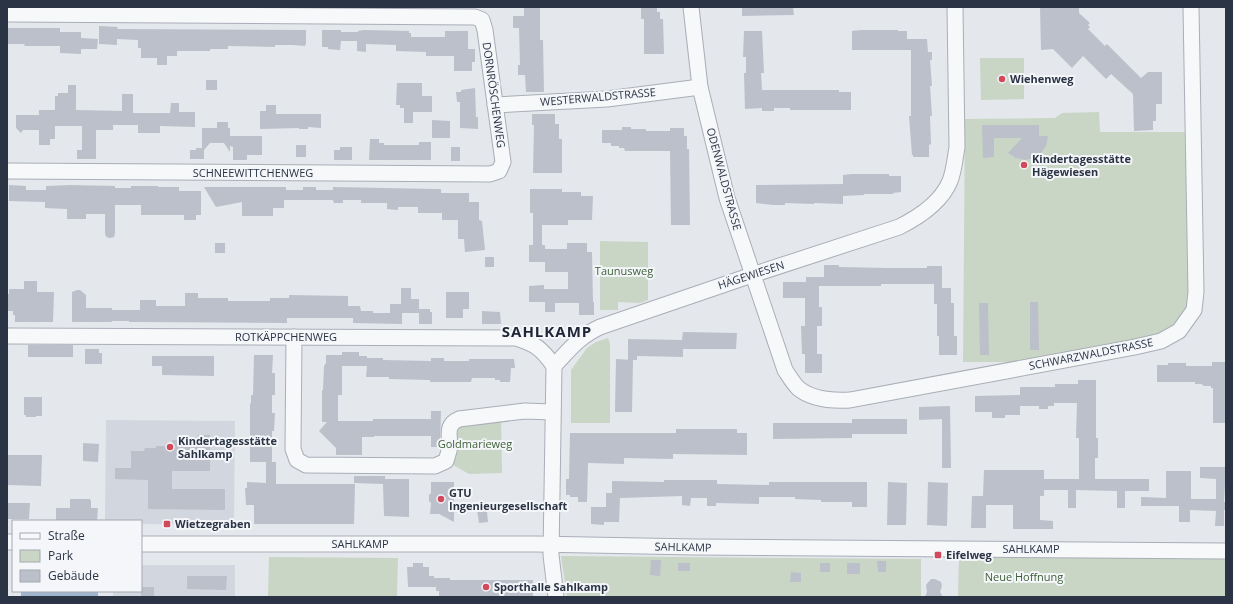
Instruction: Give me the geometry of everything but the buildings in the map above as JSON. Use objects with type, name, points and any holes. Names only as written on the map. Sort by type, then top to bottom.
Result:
[{"type":"street","name":"ODENWALDSTRASSE","points":[[691,7],[700,87],[727,198],[785,370],[798,388]]},
{"type":"street","name":"HÄGEWIESEN","points":[[554,366],[577,341],[588,332],[752,275],[899,227],[917,218],[930,207],[949,182],[957,147],[955,7]]},
{"type":"street","name":"SCHWARZWALDSTRASSE","points":[[798,388],[809,395],[830,401],[850,400],[1135,347],[1161,341],[1180,331],[1194,310],[1196,292],[1191,7]]},
{"type":"street","name":"DORNRÖSCHENWEG","points":[[7,14],[475,17],[482,20],[485,30],[502,162],[499,170]]},
{"type":"street","name":"WESTERWALDSTRASSE","points":[[495,105],[607,99],[700,87]]},
{"type":"street","name":"SCHNEEWITTCHENWEG","points":[[7,171],[490,174],[499,170]]},
{"type":"street","name":"ROTKÄPPCHENWEG","points":[[7,336],[516,338],[530,342],[544,352],[554,366]]},
{"type":"street","points":[[294,337],[293,449],[297,460],[306,465],[435,466],[446,461],[449,451],[450,428],[454,421],[459,419],[525,411],[552,412]]},
{"type":"street","points":[[554,366],[552,412],[551,555],[556,597]]},
{"type":"street","name":"SAHLKAMP","points":[[142,544],[551,545],[1226,551]]},
{"type":"shaded area","name":"Kindertagesstätte Sahlkamp","points":[[106,420],[235,421],[234,525],[142,524],[142,520],[105,520]]},
{"type":"shaded area","points":[[142,565],[235,565],[235,597],[113,597],[113,592],[142,592]]},
{"type":"green space","name":"Wiehenweg","points":[[980,58],[1024,58],[1024,99],[981,100]]},
{"type":"green space","points":[[1099,112],[1100,132],[1193,132],[1196,292],[1179,331],[1049,362],[963,362],[965,119],[1055,118],[1062,113]]},
{"type":"green space","name":"Taunusweg","points":[[600,241],[648,242],[648,300],[640,303],[618,302],[618,310],[600,310]]},
{"type":"green space","points":[[608,338],[610,344],[610,423],[571,423],[571,370],[587,348],[596,342]]},
{"type":"green space","name":"Goldmarieweg","points":[[501,414],[502,473],[469,474],[446,461],[449,428]]},
{"type":"green space","name":"Neue Hoffnung","points":[[959,555],[1226,559],[1226,597],[958,597]]},
{"type":"green space","points":[[561,556],[921,559],[921,597],[567,597]]},
{"type":"green space","points":[[269,557],[398,558],[397,597],[268,597]]},
{"type":"water","points":[[21,592],[98,592],[98,597],[21,597]]},
{"type":"place","name":"Wiehenweg","points":[[1002,79]]},
{"type":"place","name":"Kindertagesstätte Hägewiesen","points":[[1024,165]]},
{"type":"place","name":"Kindertagesstätte Sahlkamp","points":[[170,447]]},
{"type":"place","name":"GTU Ingenieurgesellschaft","points":[[441,499]]},
{"type":"place","name":"Wietzegraben","points":[[167,524]]},
{"type":"place","name":"Eifelweg","points":[[938,555]]},
{"type":"place","name":"Sporthalle Sahlkamp","points":[[486,587]]},
{"type":"district","name":"SAHLKAMP","points":[[547,332]]}]
